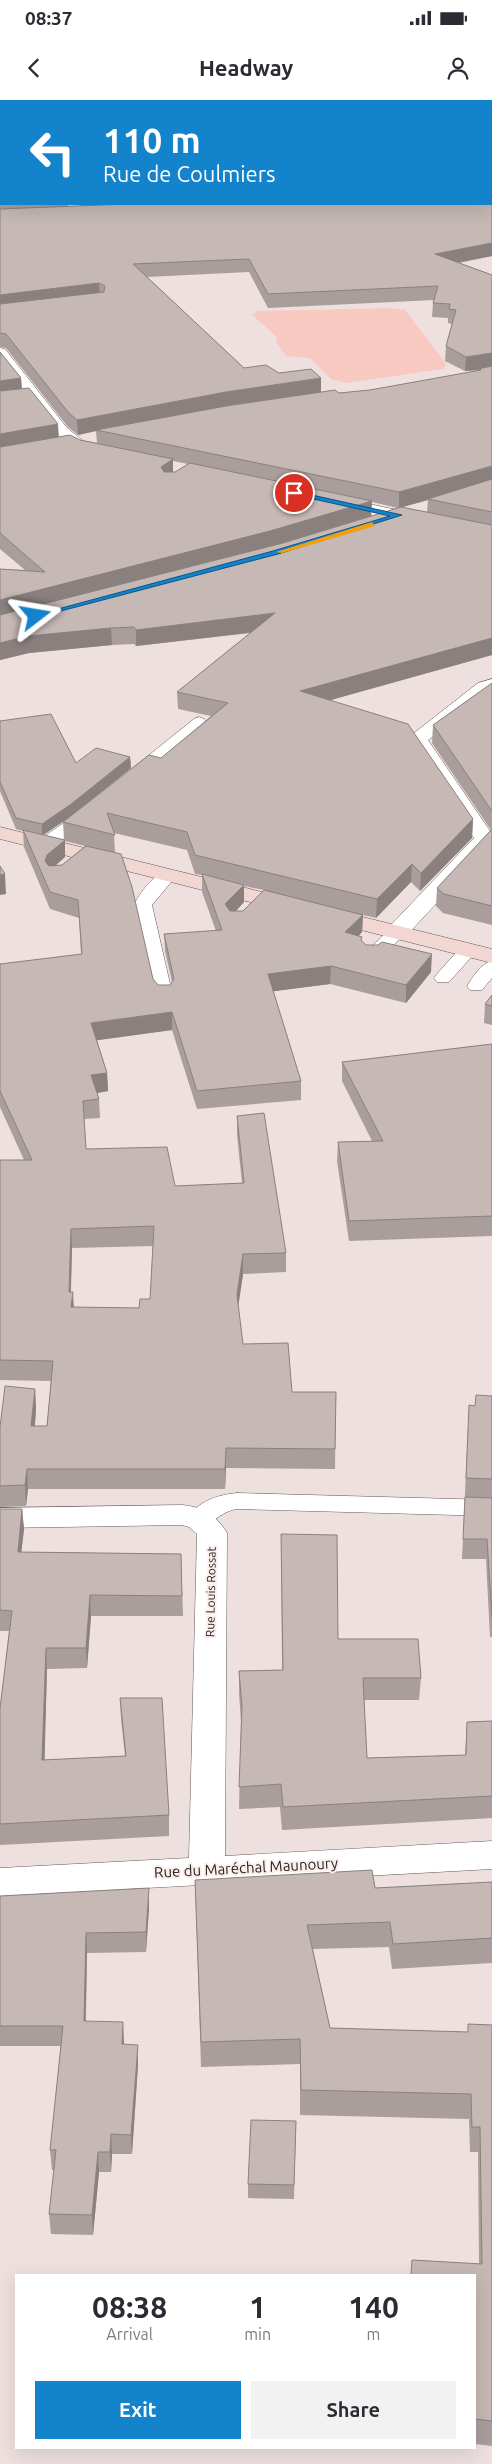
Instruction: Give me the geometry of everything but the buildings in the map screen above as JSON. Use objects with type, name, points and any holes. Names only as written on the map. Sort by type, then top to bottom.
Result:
[{"type":"main road","points":[[0,833],[169,875],[255,904],[397,932],[492,956]]},
{"type":"street","points":[[0,352],[26,398],[61,431],[67,444]]},
{"type":"street","points":[[67,444],[100,438]]},
{"type":"street","points":[[67,444],[117,456]]},
{"type":"street","points":[[318,498],[492,535]]},
{"type":"street","points":[[365,526],[430,504]]},
{"type":"street","points":[[397,932],[485,839],[418,740],[419,737],[486,687],[492,685]]},
{"type":"street","points":[[0,1518],[182,1515],[199,1519]]},
{"type":"street","name":"Rue Louis Rossat","points":[[199,1519],[208,1525],[212,1533],[207,1870]]},
{"type":"street","name":"Rue du Maréchal Maunoury","points":[[0,1882],[492,1855]]},
{"type":"lane","points":[[124,784],[199,722]]},
{"type":"lane","points":[[44,844],[101,803]]},
{"type":"lane","points":[[65,869],[83,854]]},
{"type":"lane","points":[[164,997],[143,905],[146,898],[169,875]]},
{"type":"lane","points":[[370,957],[397,932]]},
{"type":"lane","points":[[443,978],[468,950]]},
{"type":"lane","points":[[476,986],[492,966]]},
{"type":"lane","points":[[199,1519],[220,1503],[237,1501],[492,1508]]},
{"type":"shaded area","points":[[391,308],[405,310],[446,364],[443,369],[347,383],[331,379],[310,358],[286,356],[276,342],[277,337],[252,315],[258,311]]},
{"type":"slow traffic","points":[[280,552],[372,524]]},
{"type":"route","points":[[36,616],[276,553],[398,515],[294,493]]}]
